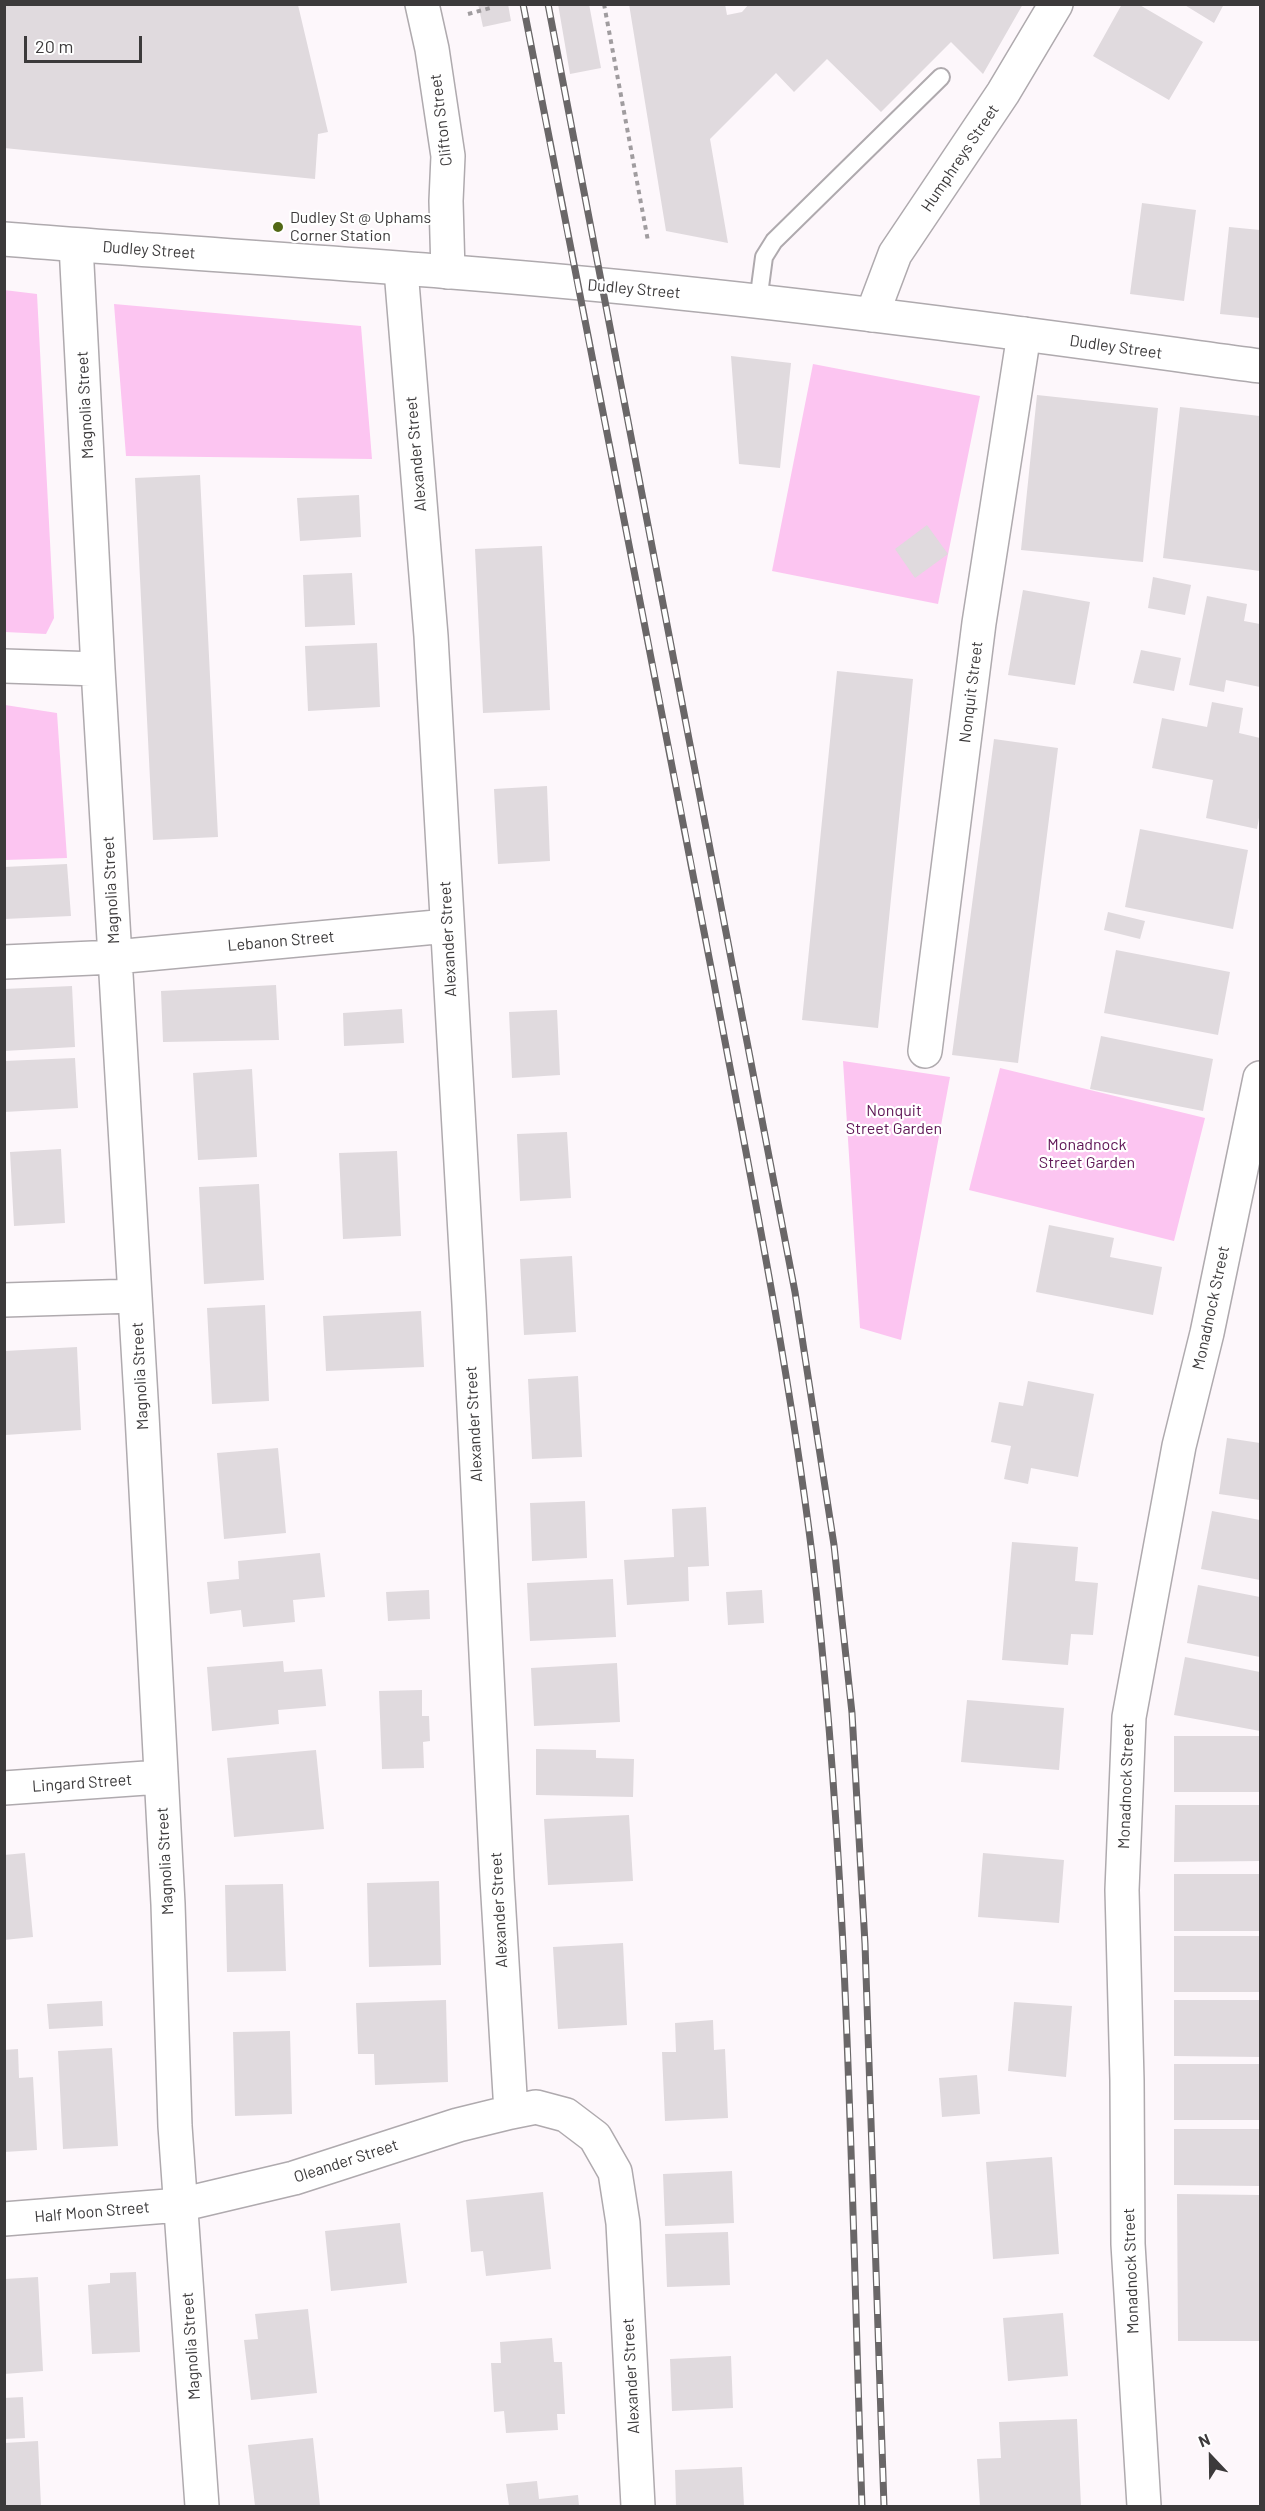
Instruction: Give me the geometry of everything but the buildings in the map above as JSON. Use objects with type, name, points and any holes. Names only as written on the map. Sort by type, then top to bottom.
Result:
[{"type":"street","name":"Clifton Street","points":[[422,4],[432,49],[448,156],[446,201],[448,272]]},
{"type":"street","name":"Humphreys Street","points":[[872,315],[895,254],[1003,93],[1056,4]]},
{"type":"street","name":"Dudley Street","points":[[4,239],[448,272],[758,302],[1024,334],[1260,366]]},
{"type":"street","name":"Magnolia Street","points":[[76,245],[168,1904],[175,2126],[202,2506]]},
{"type":"street","name":"Alexander Street","points":[[401,270],[431,636],[469,1304],[496,1879],[511,2112],[536,2107],[566,2115],[595,2137],[615,2172],[623,2223],[638,2506]]},
{"type":"street","name":"Nonquit Street","points":[[926,1051],[980,623],[1024,334]]},
{"type":"street","points":[[4,666],[98,669]]},
{"type":"street","name":"Lebanon Street","points":[[4,962],[116,957],[447,926]]},
{"type":"street","name":"Monadnock Street","points":[[1144,2506],[1128,2244],[1122,1890],[1129,1717],[1179,1446],[1207,1333],[1260,1078]]},
{"type":"street","points":[[4,1300],[135,1296]]},
{"type":"street","name":"Lingard Street","points":[[4,1788],[160,1778]]},
{"type":"street","name":"Oleander Street","points":[[180,2205],[294,2178],[458,2125],[511,2112]]},
{"type":"street","name":"Half Moon Street","points":[[4,2219],[180,2205]]},
{"type":"lane","points":[[758,302],[765,257],[774,241],[941,77]]},
{"type":"path","points":[[604,4],[648,241]]},
{"type":"path","points":[[468,14],[494,7]]},
{"type":"green space","points":[[4,290],[37,294],[54,618],[46,634],[5,632]]},
{"type":"green space","points":[[114,304],[361,326],[372,459],[126,456]]},
{"type":"green space","points":[[813,364],[980,396],[938,604],[772,571]]},
{"type":"green space","points":[[5,705],[57,713],[67,858],[5,860]]},
{"type":"green space","name":"Nonquit Street Garden","points":[[843,1061],[950,1077],[901,1340],[860,1328]]},
{"type":"green space","name":"Monadnock Street Garden","points":[[1000,1068],[1205,1118],[1174,1241],[969,1190]]},
{"type":"railway","points":[[523,4],[767,1265],[812,1554],[834,1791],[841,1911],[862,2506]]},
{"type":"railway","points":[[548,4],[795,1292],[834,1545],[852,1713],[865,1944],[884,2506]]},
{"type":"place","name":"Dudley St @ Uphams Corner Station","points":[[278,227]]}]
